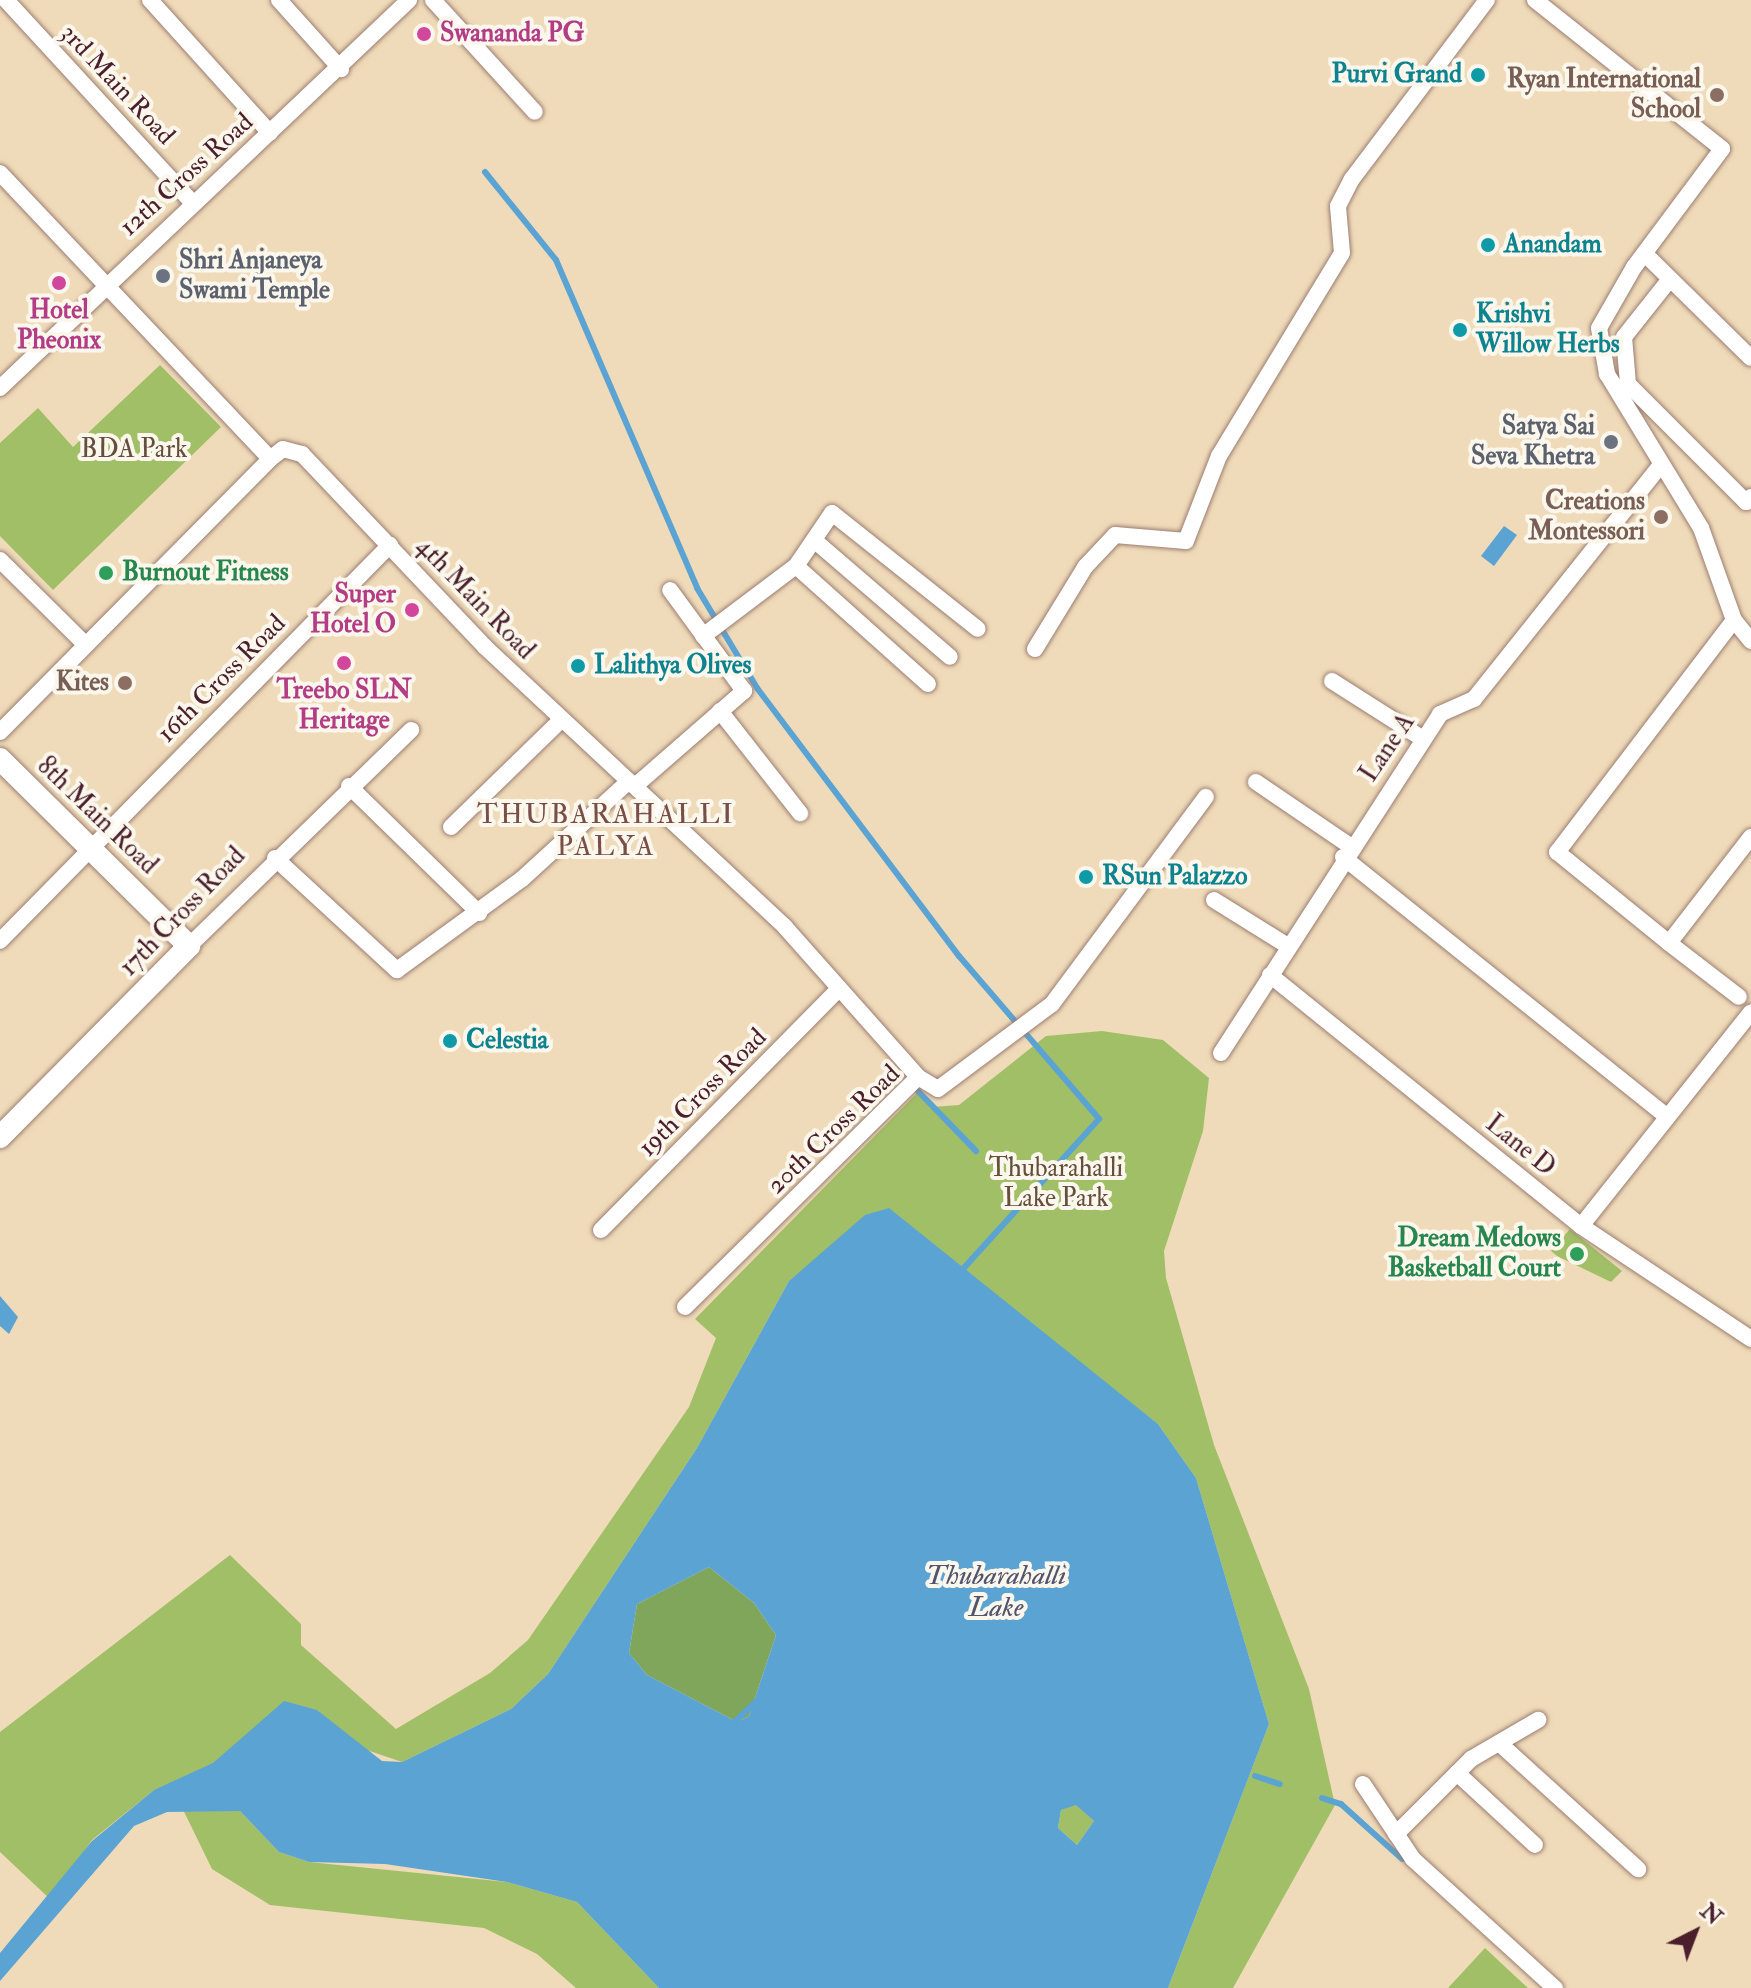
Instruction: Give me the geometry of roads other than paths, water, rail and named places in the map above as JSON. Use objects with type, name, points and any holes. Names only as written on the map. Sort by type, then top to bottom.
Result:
[{"type":"street","name":"3rd Main Road","points":[[6,0],[192,202]]},
{"type":"street","points":[[150,0],[270,133]]},
{"type":"street","points":[[279,0],[341,69]]},
{"type":"street","name":"12th Cross Road","points":[[0,388],[192,202],[341,69],[409,0]]},
{"type":"street","points":[[433,0],[535,112]]},
{"type":"street","points":[[1035,649],[1085,567],[1115,535],[1186,541],[1219,456],[1342,253],[1338,206],[1352,179],[1487,0]]},
{"type":"street","points":[[1535,0],[1722,149],[1645,254],[1599,328],[1607,374],[1701,528],[1734,620],[1751,641]]},
{"type":"street","points":[[0,173],[270,459],[84,643],[0,732]]},
{"type":"street","points":[[1645,254],[1751,358]]},
{"type":"street","points":[[1670,279],[1624,337],[1628,384],[1746,502],[1751,497]]},
{"type":"street","name":"4th Main Road","points":[[270,459],[283,449],[302,454],[560,721],[632,783],[785,927],[918,1077]]},
{"type":"street","name":"Lane A","points":[[1221,1053],[1347,851],[1440,714],[1474,699],[1661,465]]},
{"type":"street","points":[[714,628],[796,566],[832,513],[978,629]]},
{"type":"street","points":[[814,540],[950,657]]},
{"type":"street","name":"16th Cross Road","points":[[0,941],[89,847],[390,545]]},
{"type":"street","points":[[0,560],[84,643]]},
{"type":"street","points":[[796,566],[928,684]]},
{"type":"street","points":[[275,858],[397,970],[479,913],[744,691],[714,628],[670,590]]},
{"type":"street","points":[[1734,620],[1557,852],[1739,997]]},
{"type":"street","points":[[1332,681],[1423,739]]},
{"type":"street","points":[[720,711],[800,813]]},
{"type":"street","points":[[451,827],[560,721]]},
{"type":"street","name":"17th Cross Road","points":[[0,1137],[275,858],[411,730]]},
{"type":"street","name":"8th Main Road","points":[[0,759],[189,946]]},
{"type":"street","points":[[1256,782],[1347,851],[1665,1115]]},
{"type":"street","points":[[349,786],[479,913]]},
{"type":"street","name":"20th Cross Road","points":[[685,1307],[918,1077],[938,1089],[1052,1004],[1206,797]]},
{"type":"street","points":[[1669,943],[1751,837]]},
{"type":"street","points":[[1214,900],[1288,946]]},
{"type":"street","name":"Lane D","points":[[1270,975],[1581,1226],[1751,1338]]},
{"type":"street","name":"19th Cross Road","points":[[601,1230],[838,990]]},
{"type":"street","points":[[1581,1226],[1665,1115],[1751,1012]]},
{"type":"street","points":[[1396,1834],[1457,1773],[1538,1720]]},
{"type":"street","points":[[1499,1743],[1638,1869]]},
{"type":"street","points":[[1457,1773],[1535,1845]]},
{"type":"street","points":[[1363,1784],[1413,1859],[1555,1988]]},
{"type":"water","points":[[1504,526],[1517,535],[1494,566],[1481,556]]},
{"type":"water","name":"Thubarahalli Lake","points":[[889,1208],[1158,1424],[1196,1478],[1269,1724],[1168,1988],[659,1988],[577,1902],[507,1882],[385,1864],[309,1862],[279,1852],[240,1811],[167,1812],[134,1826],[0,1981],[0,1953],[92,1841],[154,1790],[213,1763],[284,1701],[317,1710],[382,1761],[402,1762],[511,1709],[548,1674],[697,1448],[789,1281],[865,1215]],"holes":[[[709,1567],[754,1603],[776,1635],[749,1716],[737,1722],[647,1675],[629,1653],[637,1604]],[[1076,1805],[1094,1821],[1077,1845],[1058,1828],[1061,1810]]]},
{"type":"water","points":[[0,1296],[18,1317],[9,1334],[0,1326]]},
{"type":"waterway","points":[[485,172],[556,260],[697,588],[757,688],[959,956],[1099,1119],[961,1271]]},
{"type":"waterway","points":[[917,1090],[976,1151]]},
{"type":"waterway","points":[[730,1726],[757,1701]]},
{"type":"waterway","points":[[1255,1776],[1280,1784]]},
{"type":"waterway","points":[[1322,1798],[1341,1804],[1402,1859]]},
{"type":"place","name":"Swananda PG","points":[[424,34]]},
{"type":"place","name":"Purvi Grand","points":[[1478,75]]},
{"type":"place","name":"Ryan International School","points":[[1717,95]]},
{"type":"place","name":"Anandam","points":[[1488,245]]},
{"type":"place","name":"Shri Anjaneya Swami Temple","points":[[163,276]]},
{"type":"place","name":"Hotel Pheonix","points":[[59,283]]},
{"type":"place","name":"Krishvi Willow Herbs","points":[[1460,330]]},
{"type":"place","name":"Satya Sai Seva Khetra","points":[[1611,442]]},
{"type":"place","name":"Creations Montessori","points":[[1661,517]]},
{"type":"place","name":"Burnout Fitness","points":[[106,573]]},
{"type":"place","name":"Super Hotel O","points":[[412,610]]},
{"type":"place","name":"Treebo SLN Heritage","points":[[344,663]]},
{"type":"place","name":"Lalithya Olives","points":[[578,666]]},
{"type":"place","name":"Kites","points":[[125,683]]},
{"type":"place","name":"RSun Palazzo","points":[[1086,877]]},
{"type":"place","name":"Celestia","points":[[450,1041]]},
{"type":"place","name":"Dream Medows Basketball Court","points":[[1577,1254]]},
{"type":"district","name":"THUBARAHALLI PALYA","points":[[606,831]]},
{"type":"park label","name":"BDA Park","points":[[134,450]]},
{"type":"park label","name":"Thubarahalli Lake Park","points":[[1056,1184]]}]
